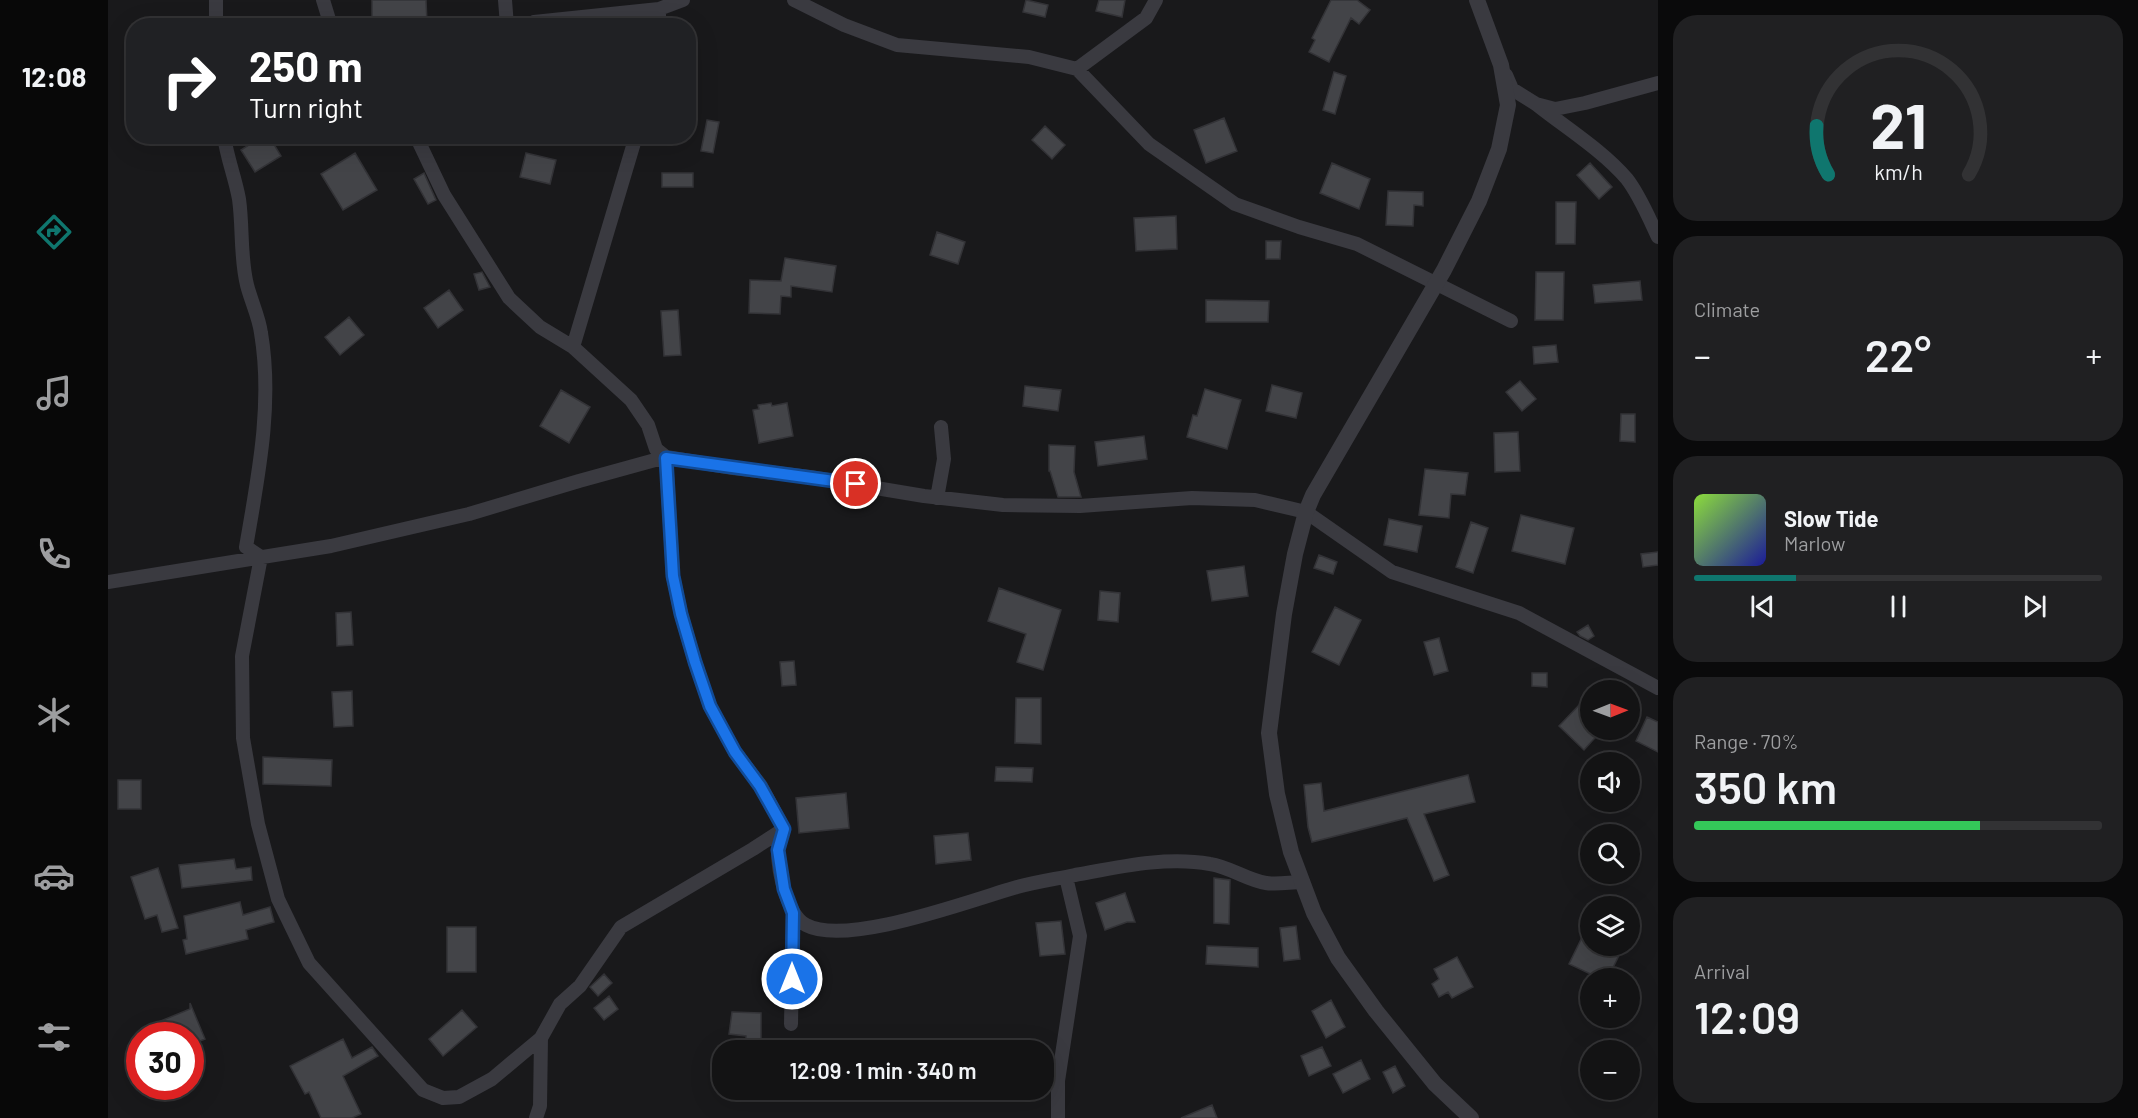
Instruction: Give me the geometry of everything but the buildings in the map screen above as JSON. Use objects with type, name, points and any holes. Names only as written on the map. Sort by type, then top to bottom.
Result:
[{"type":"street","points":[[216,0],[216,18]]},
{"type":"street","points":[[323,0],[329,18]]},
{"type":"street","points":[[505,0],[506,18]]},
{"type":"street","points":[[572,18],[659,9],[683,0]]},
{"type":"street","points":[[794,0],[844,25],[897,45],[1029,57],[1077,69],[1149,144],[1235,204],[1299,227],[1357,244],[1511,321]]},
{"type":"street","points":[[1077,69],[1146,18],[1156,0]]},
{"type":"street","points":[[1477,0],[1512,89],[1536,104],[1610,161],[1628,181],[1658,237]]},
{"type":"street","points":[[659,9],[659,18]]},
{"type":"street","points":[[1471,1118],[1435,1084],[1376,1011],[1338,958],[1314,913],[1291,852],[1277,794],[1269,733],[1284,614],[1295,554],[1306,512],[1313,495],[1436,284],[1479,201],[1499,149],[1508,105],[1501,65]]},
{"type":"street","points":[[1536,104],[1555,109],[1658,83]]},
{"type":"street","points":[[225,144],[239,199],[247,286],[261,333],[264,362],[264,426],[258,480],[246,547],[261,557]]},
{"type":"street","points":[[420,144],[444,195],[509,298],[540,327],[573,347],[631,400],[648,425],[656,449],[666,458],[673,576],[695,662],[710,706],[735,752],[760,786],[784,829],[778,850],[784,889],[793,913],[791,1024]]},
{"type":"street","points":[[573,347],[634,144]]},
{"type":"street","points":[[937,498],[944,459],[941,427]]},
{"type":"street","points":[[108,582],[331,546],[469,514],[666,458],[810,477],[937,498],[1003,505],[1058,506],[1192,498],[1255,500],[1306,512],[1392,572],[1519,613],[1658,688]]},
{"type":"street","points":[[261,557],[242,656],[243,738],[258,824],[278,899],[309,963],[423,1090],[443,1098],[459,1097],[492,1079],[541,1038],[560,1004],[580,986],[621,927],[784,829]]},
{"type":"street","points":[[793,913],[804,925],[823,930],[847,930],[903,921],[1020,886],[1144,864],[1180,860],[1212,864],[1267,883],[1302,882]]},
{"type":"street","points":[[1058,1118],[1058,1081],[1080,936],[1066,877]]},
{"type":"street","points":[[536,1118],[540,1106],[541,1038]]},
{"type":"route","points":[[792,979],[793,913],[784,889],[778,850],[784,829],[760,786],[735,752],[710,706],[695,662],[673,576],[666,458],[856,484]]}]
